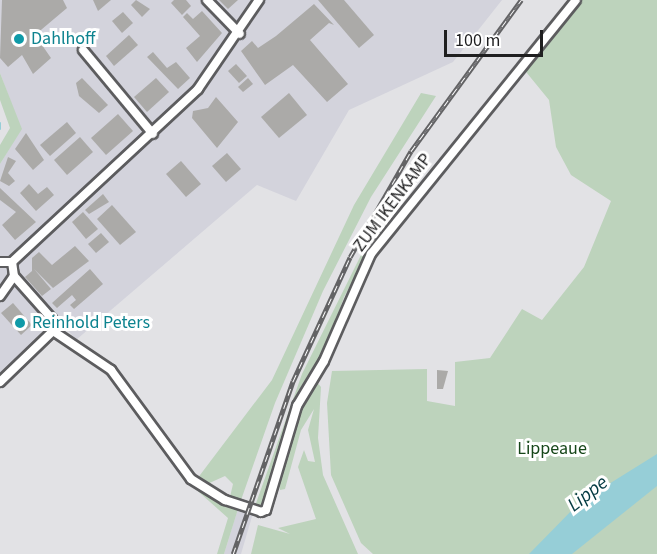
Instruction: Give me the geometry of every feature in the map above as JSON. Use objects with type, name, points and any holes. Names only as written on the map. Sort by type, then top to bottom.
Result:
[{"type":"street","points":[[207,0],[240,34]]},
{"type":"street","points":[[0,262],[12,262],[153,134],[198,89],[240,34],[259,0]]},
{"type":"street","name":"ZUM IKENKAMP","points":[[53,331],[111,370],[191,479],[239,505],[255,510],[270,506],[297,406],[324,361],[371,254],[576,0]]},
{"type":"street","points":[[83,50],[153,134]]},
{"type":"street","points":[[0,382],[53,331],[52,319],[14,276],[12,262]]},
{"type":"street","points":[[0,296],[14,276]]},
{"type":"shaded area","points":[[0,0],[502,0],[453,62],[349,110],[296,201],[257,185],[76,340],[66,328],[45,328],[0,377],[0,164],[21,129],[0,73]]},
{"type":"shaded area","points":[[238,509],[253,513],[241,554],[224,554]]},
{"type":"green space","name":"Lippeaue","points":[[575,0],[657,0],[657,554],[373,554],[361,543],[331,475],[327,403],[332,371],[427,369],[427,401],[455,406],[455,362],[490,358],[522,309],[542,320],[584,267],[611,201],[571,175],[556,147],[549,100],[522,67]]},
{"type":"green space","points":[[0,73],[22,129],[0,164],[0,145],[10,128],[0,100]]},
{"type":"green space","points":[[421,93],[436,96],[371,197],[323,291],[275,403],[240,503],[230,497],[233,484],[225,476],[205,485],[197,479],[272,380],[354,205]]},
{"type":"green space","points":[[362,253],[367,254],[344,297],[327,345],[299,390],[268,497],[263,505],[255,506],[302,374]]},
{"type":"green space","points":[[315,380],[321,387],[318,438],[323,475],[358,554],[251,554],[258,525],[290,534],[278,528],[316,519],[298,467],[304,450],[308,461],[315,462],[308,430],[314,409],[301,430],[285,489],[280,490],[278,479],[301,404]]},
{"type":"green space","points":[[191,485],[239,506],[224,554],[217,554],[228,518]]},
{"type":"water","points":[[657,454],[657,486],[572,554],[529,554],[580,502]]},
{"type":"building","name":"Dahlhoff","points":[[2,0],[63,0],[67,8],[35,35],[51,58],[33,74],[22,55],[8,67],[0,58]]},
{"type":"building","points":[[93,0],[111,0],[98,11]]},
{"type":"building","points":[[136,0],[150,9],[142,17],[131,5]]},
{"type":"building","points":[[174,0],[186,0],[191,6],[182,15],[171,3]]},
{"type":"building","points":[[219,0],[238,0],[228,9]]},
{"type":"building","points":[[318,0],[344,0],[374,35],[359,48]]},
{"type":"building","points":[[314,4],[334,25],[329,23],[310,40],[348,84],[327,102],[293,65],[265,85],[241,51],[252,41],[258,48]]},
{"type":"building","points":[[202,11],[222,33],[197,62],[186,48],[200,36],[183,17],[187,13],[193,19]]},
{"type":"building","points":[[123,12],[133,23],[122,33],[112,21]]},
{"type":"building","name":"Dahlhoff","points":[[129,35],[138,45],[114,66],[106,56]]},
{"type":"building","points":[[153,52],[167,68],[176,62],[190,78],[178,89],[147,57]]},
{"type":"building","points":[[236,64],[247,76],[239,83],[228,71]]},
{"type":"building","points":[[82,78],[108,105],[99,113],[79,96],[76,83]]},
{"type":"building","points":[[156,78],[169,92],[147,112],[134,97]]},
{"type":"building","points":[[248,78],[253,84],[243,92],[238,87]]},
{"type":"building","points":[[289,93],[307,115],[279,138],[261,117]]},
{"type":"building","points":[[216,97],[238,122],[217,148],[192,118],[193,111],[208,108]]},
{"type":"building","points":[[118,114],[133,131],[106,155],[91,138]]},
{"type":"building","points":[[67,122],[76,133],[50,156],[40,145]]},
{"type":"building","points":[[26,133],[44,160],[33,170],[15,149]]},
{"type":"building","points":[[80,137],[93,152],[67,175],[54,160]]},
{"type":"building","points":[[227,153],[241,169],[226,182],[212,166]]},
{"type":"building","points":[[8,157],[16,161],[8,173],[15,181],[9,186],[0,181]]},
{"type":"building","points":[[181,161],[201,184],[186,197],[166,174]]},
{"type":"building","points":[[29,184],[38,194],[47,187],[54,195],[36,211],[20,193]]},
{"type":"building","points":[[0,188],[36,222],[15,240],[2,225],[16,212],[0,200]]},
{"type":"building","points":[[103,194],[109,202],[89,214],[85,210]]},
{"type":"building","points":[[112,205],[136,232],[120,245],[97,219]]},
{"type":"building","points":[[83,212],[98,229],[86,239],[72,222]]},
{"type":"building","points":[[101,233],[109,242],[96,253],[88,244]]},
{"type":"building","points":[[75,246],[89,261],[53,288],[34,269],[51,289],[42,296],[25,277],[32,271],[32,258],[39,252],[52,265]]},
{"type":"building","points":[[90,269],[103,284],[74,309],[70,305],[76,300],[72,295],[57,308],[52,303]]},
{"type":"building","name":"Reinhold Peters","points":[[13,303],[32,325],[21,335],[1,313]]},
{"type":"building","points":[[437,370],[448,371],[443,389],[437,389]]},
{"type":"waterway","points":[[0,123],[0,129]]},
{"type":"railway","points":[[233,554],[293,381],[350,257],[411,151],[521,0]]},
{"type":"place","name":"Dahlhoff","points":[[19,39]]},
{"type":"place","name":"Reinhold Peters","points":[[20,323]]},
{"type":"water label","name":"Lippe","points":[[588,494]]}]
